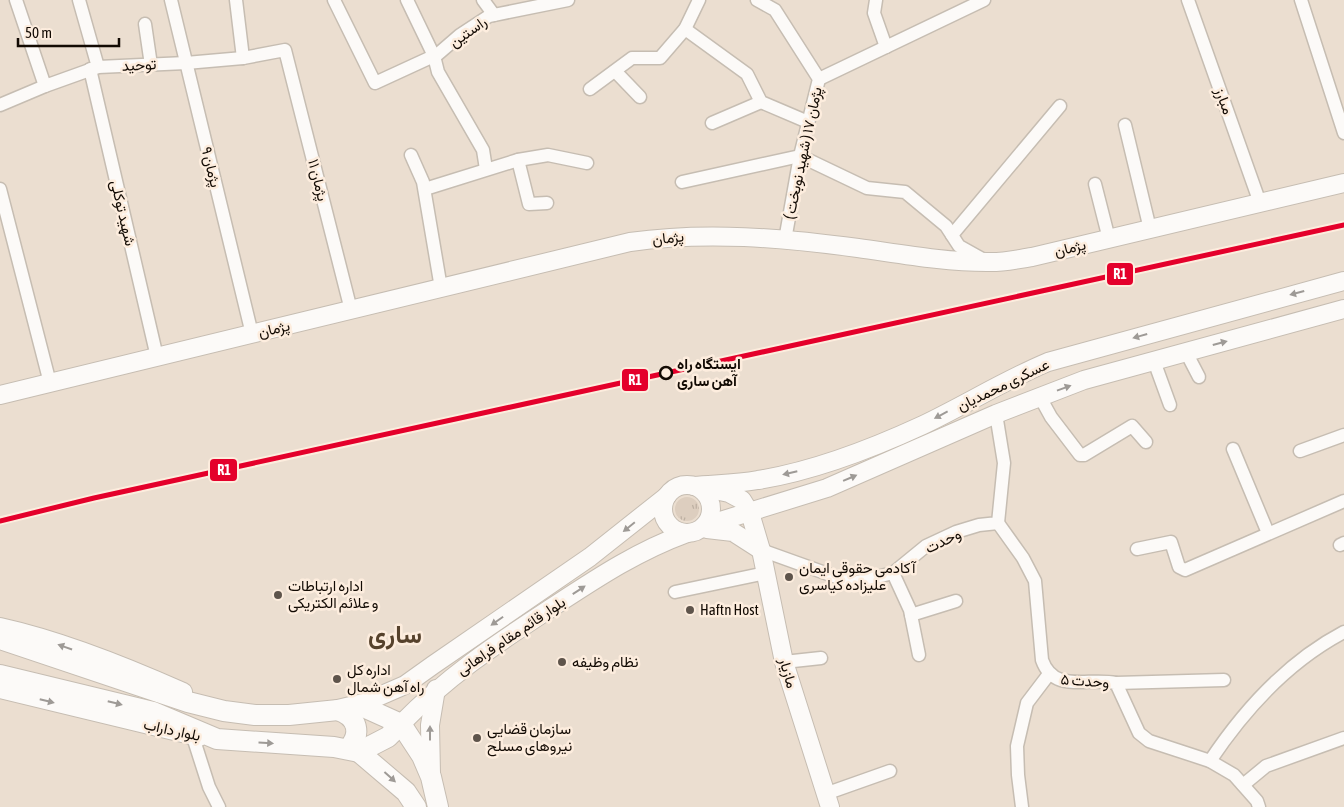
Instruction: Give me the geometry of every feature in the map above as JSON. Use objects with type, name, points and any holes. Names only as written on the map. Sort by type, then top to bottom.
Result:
[{"type":"main road","name":"پژمان","points":[[0,395],[630,242],[671,236],[712,235],[785,240],[945,260],[989,262],[1032,258],[1344,183]]},
{"type":"main road","name":"عسکری محمدیان","points":[[697,487],[758,480],[813,467],[864,451],[924,425],[1018,374],[1048,362],[1343,281]]},
{"type":"main road","name":"عسکری محمدیان","points":[[696,529],[827,488],[935,443],[996,414],[1084,380],[1344,309]]},
{"type":"main road","points":[[696,529],[710,516],[709,499],[697,487],[682,486],[667,496],[664,508],[666,520],[675,529],[733,532],[761,550]]},
{"type":"main road","name":"مازیار","points":[[697,487],[729,493],[742,500],[750,513],[761,550],[784,662],[826,803]]},
{"type":"main road","name":"بلوار قائم مقام فراهانی","points":[[338,710],[358,705],[405,685],[590,557],[667,496]]},
{"type":"main road","name":"بلوار قائم مقام فراهانی","points":[[354,751],[388,737],[436,689],[478,656],[607,571],[657,544],[696,529]]},
{"type":"main road","points":[[0,627],[23,632],[148,677],[224,711]]},
{"type":"main road","points":[[0,640],[188,702],[224,711],[256,715],[289,715],[338,710],[353,718],[357,735],[354,751],[406,792],[416,807]]},
{"type":"main road","points":[[0,675],[153,712],[218,739]]},
{"type":"main road","name":"بلوار داراب","points":[[0,689],[193,737],[354,751]]},
{"type":"main road","points":[[436,689],[430,725],[431,777],[438,807]]},
{"type":"main road","points":[[358,705],[401,724],[413,741],[431,777]]},
{"type":"street","points":[[16,0],[45,86]]},
{"type":"street","name":"شهید توکلی","points":[[79,0],[157,357]]},
{"type":"street","name":"پژمان ۹","points":[[171,0],[252,334]]},
{"type":"street","points":[[236,0],[243,58]]},
{"type":"street","name":"راستین","points":[[334,0],[375,83],[434,56],[460,36],[494,15],[568,0]]},
{"type":"street","points":[[407,0],[434,56],[438,72],[483,150],[486,168]]},
{"type":"street","points":[[483,0],[494,15]]},
{"type":"street","points":[[590,89],[632,58],[660,58],[685,29],[699,0]]},
{"type":"street","name":"پژمان ۱۷ ( شهید نوبخت )","points":[[757,0],[772,4],[819,79],[800,156],[785,240]]},
{"type":"street","points":[[876,0],[874,13],[886,47]]},
{"type":"street","name":"مبارز","points":[[1188,0],[1260,203]]},
{"type":"street","points":[[1301,0],[1344,133]]},
{"type":"street","points":[[819,79],[978,1]]},
{"type":"street","points":[[145,24],[151,65]]},
{"type":"street","points":[[685,29],[747,74],[761,102],[808,122]]},
{"type":"street","name":"توحید","points":[[0,105],[94,68],[243,58],[284,50]]},
{"type":"street","name":"پژمان ۱۱","points":[[284,50],[351,310]]},
{"type":"street","points":[[615,70],[640,97]]},
{"type":"street","points":[[712,124],[761,102]]},
{"type":"street","points":[[952,236],[1060,106]]},
{"type":"street","points":[[1125,125],[1150,229]]},
{"type":"street","points":[[411,155],[425,189],[441,288]]},
{"type":"street","points":[[425,189],[486,168],[548,155],[587,163]]},
{"type":"street","points":[[682,182],[800,156],[867,188],[905,192],[946,226],[959,246],[989,262]]},
{"type":"street","points":[[518,160],[529,204],[547,203]]},
{"type":"street","points":[[1096,184],[1109,239]]},
{"type":"street","points":[[0,189],[50,383]]},
{"type":"street","points":[[1186,352],[1199,377]]},
{"type":"street","points":[[1154,362],[1170,405]]},
{"type":"street","points":[[1040,396],[1051,417],[1080,455],[1084,455],[1132,426],[1146,442]]},
{"type":"street","points":[[996,414],[1004,464],[998,523]]},
{"type":"street","points":[[1300,451],[1344,435]]},
{"type":"street","points":[[1232,449],[1268,533]]},
{"type":"street","points":[[1137,549],[1171,542],[1179,567],[1183,570],[1344,501]]},
{"type":"street","name":"وحدت","points":[[761,550],[853,582],[893,573],[934,543],[979,525],[998,523]]},
{"type":"street","name":"وحدت ۵","points":[[998,523],[1024,558],[1035,581],[1042,660],[1049,674],[1061,682],[1116,682],[1139,733],[1149,741],[1210,761],[1234,775],[1257,801],[1259,807]]},
{"type":"street","points":[[674,592],[766,573]]},
{"type":"street","points":[[893,573],[911,616],[919,655]]},
{"type":"street","points":[[911,616],[956,601]]},
{"type":"street","points":[[1210,761],[1232,728],[1279,678],[1344,632]]},
{"type":"street","points":[[784,662],[821,658]]},
{"type":"street","points":[[1022,807],[1017,746],[1027,703],[1049,674]]},
{"type":"street","points":[[1116,682],[1224,680]]},
{"type":"street","points":[[193,737],[209,787],[219,807]]},
{"type":"street","points":[[1243,785],[1266,766],[1344,738]]},
{"type":"street","points":[[826,803],[890,771]]},
{"type":"green space","points":[[687,497],[692,498],[698,504],[698,514],[692,520],[687,521],[682,520],[676,514],[675,509],[676,504],[682,498]]},
{"type":"transit line","name":"R1","points":[[0,521],[94,498],[1344,225]]},
{"type":"place","name":"ایستگاه راه آهن ساری","points":[[666,373]]},
{"type":"place","name":"آکادمی حقوقی ایمان علیزاده کیاسری","points":[[789,577]]},
{"type":"place","name":"اداره ارتباطات و علائم الکتریکی","points":[[278,595]]},
{"type":"place","name":"Haftn Host","points":[[690,610]]},
{"type":"place","name":"نظام وظیفه","points":[[562,662]]},
{"type":"place","name":"اداره کل راه آهن شمال","points":[[337,679]]},
{"type":"place","name":"سازمان قضایی نیروهای مسلح","points":[[477,738]]},
{"type":"district","name":"ساری","points":[[395,634]]}]
